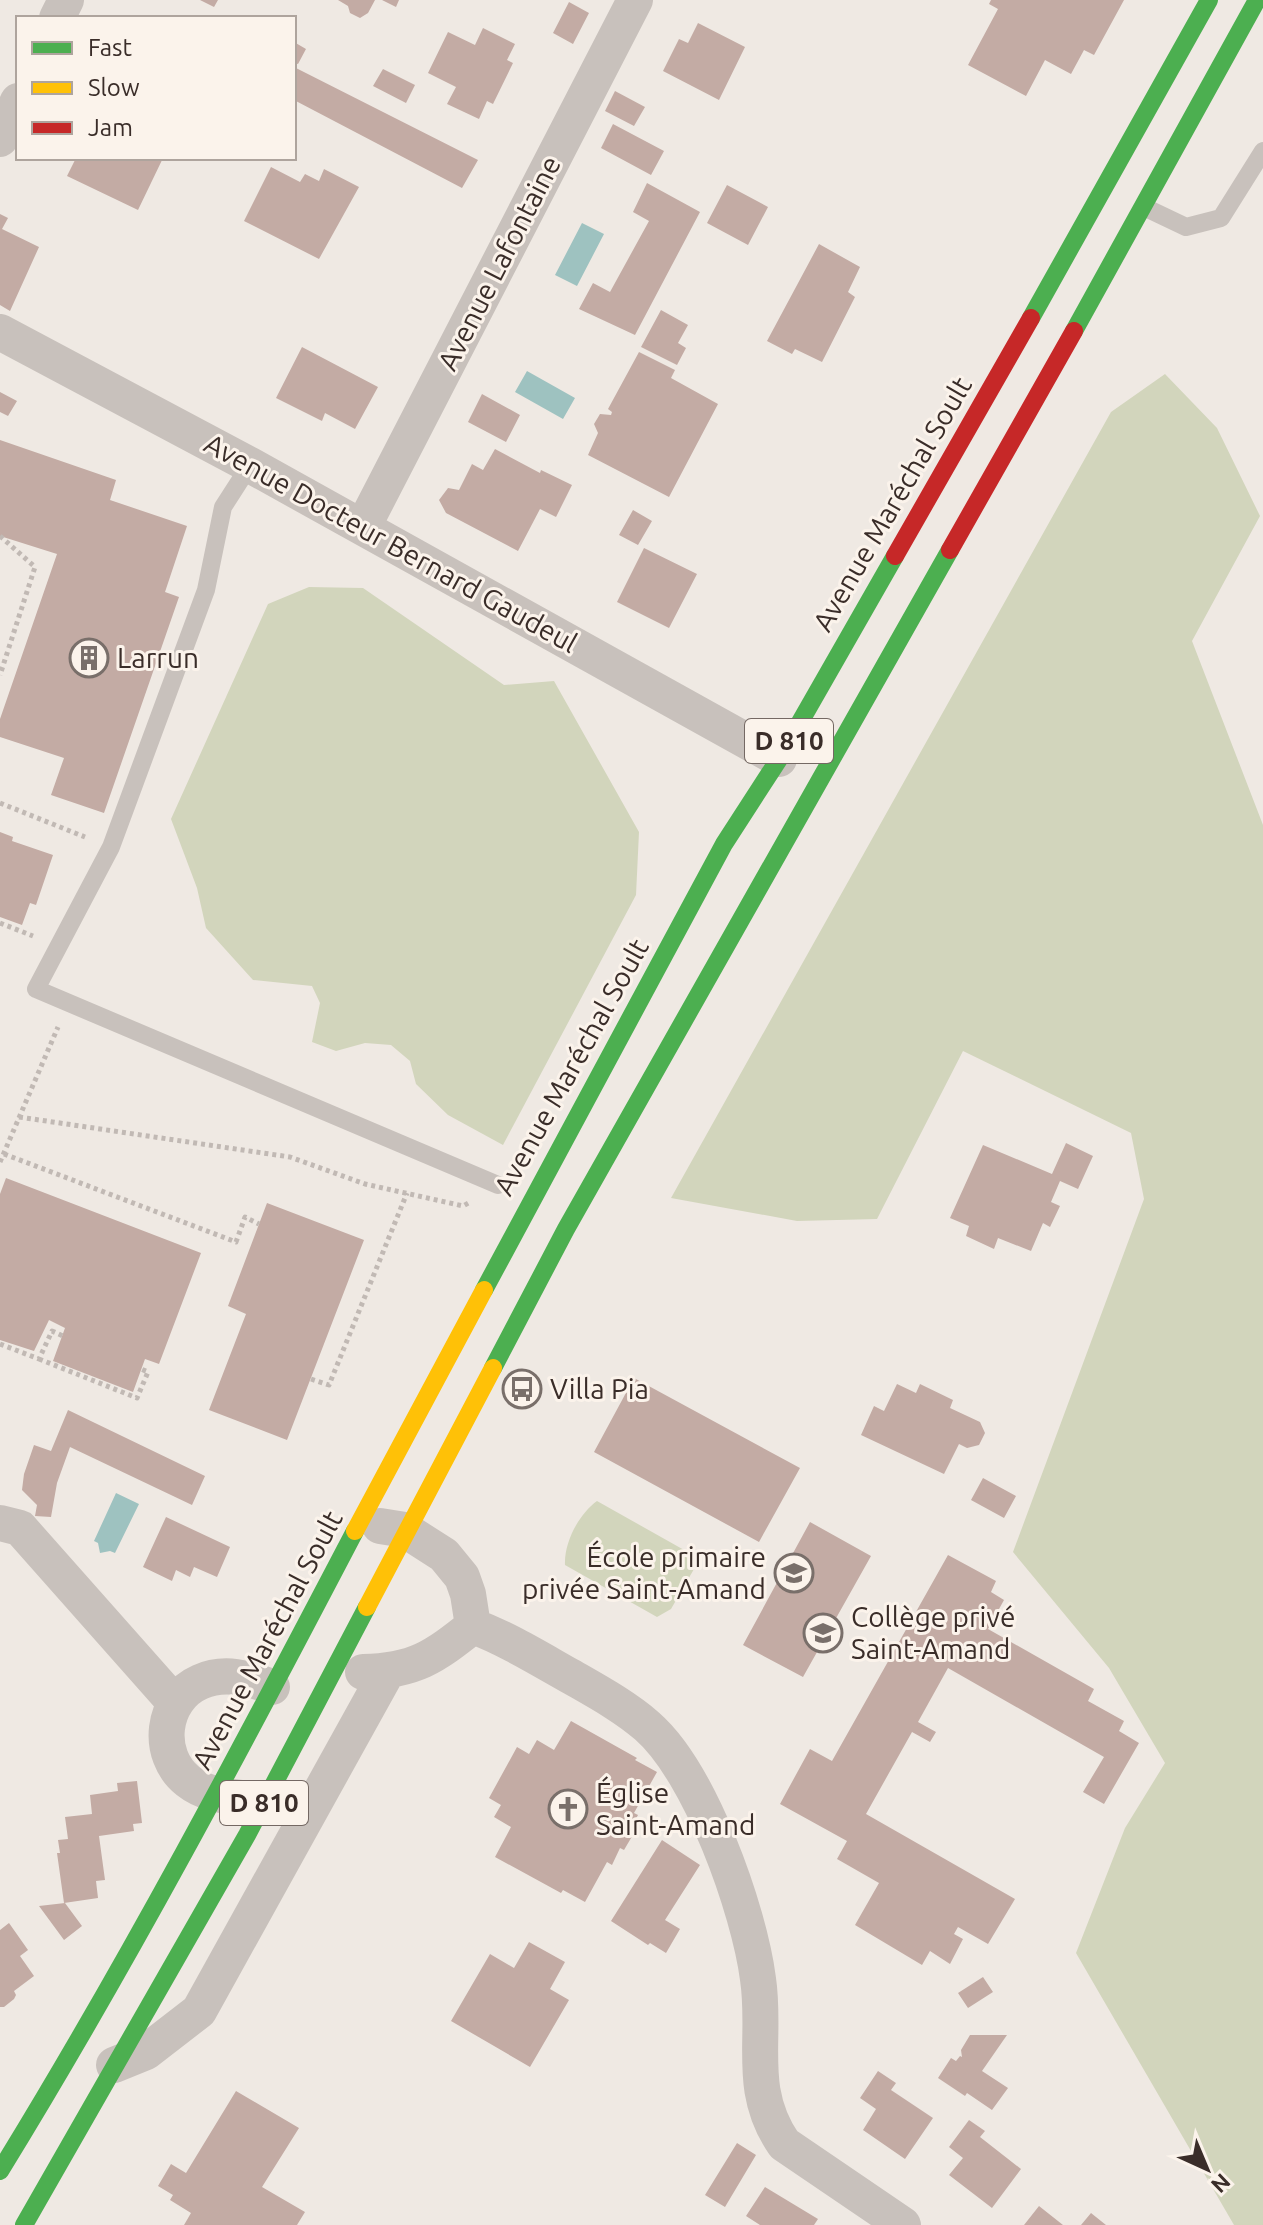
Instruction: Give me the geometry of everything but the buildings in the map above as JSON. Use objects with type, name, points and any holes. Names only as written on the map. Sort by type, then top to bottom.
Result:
[{"type":"main road","name":"Avenue Maréchal Soult","points":[[0,2171],[72,2054],[216,1795],[530,1201],[724,844],[779,759],[1209,0]]},
{"type":"main road","name":"D 810","points":[[24,2225],[265,1801],[405,1530],[574,1215],[1144,207],[1257,0]]},
{"type":"street","name":"Avenue Lafontaine","points":[[363,527],[635,0]]},
{"type":"street","points":[[0,139],[16,105]]},
{"type":"street","name":"Avenue Docteur Bernard Gaudeul","points":[[0,332],[250,465],[779,759]]},
{"type":"street","points":[[360,1522],[405,1530],[444,1555],[462,1577],[473,1626]]},
{"type":"street","points":[[0,1523],[20,1528],[175,1703]]},
{"type":"street","points":[[333,1672],[387,1672],[415,1666],[444,1649],[473,1626]]},
{"type":"street","points":[[473,1626],[503,1638],[626,1710],[648,1727],[685,1775],[725,1860],[741,1899],[750,1933],[759,1981],[760,2076],[766,2111],[784,2144],[863,2213],[903,2225]]},
{"type":"street","points":[[114,2065],[146,2052],[199,2011],[387,1672]]},
{"type":"street","points":[[265,1801],[216,1795],[189,1782],[175,1768],[166,1737],[175,1703],[201,1681],[246,1677],[272,1687]]},
{"type":"lane","points":[[1144,207],[1186,227],[1221,218],[1263,151]]},
{"type":"lane","points":[[250,465],[223,507],[206,590],[111,847],[36,989],[498,1185]]},
{"type":"path","points":[[0,536],[35,567],[0,675]]},
{"type":"path","points":[[0,803],[111,847]]},
{"type":"path","points":[[0,1162],[67,1003]]},
{"type":"path","points":[[19,1117],[290,1157],[365,1184],[463,1206],[498,1185]]},
{"type":"path","points":[[4,1154],[236,1242],[245,1217],[259,1224]]},
{"type":"path","points":[[311,1379],[329,1385],[407,1193]]},
{"type":"path","points":[[39,1359],[52,1331],[63,1336]]},
{"type":"path","points":[[0,1344],[137,1398],[148,1372],[141,1369]]},
{"type":"green space","points":[[1165,374],[1217,428],[1260,516],[1192,641],[1263,825],[1263,2225],[1234,2225],[1076,1953],[1125,1828],[1165,1763],[1109,1668],[1013,1552],[1144,1199],[1131,1133],[963,1051],[877,1219],[797,1221],[671,1198],[1111,412]]},
{"type":"green space","points":[[309,587],[363,588],[504,685],[554,681],[639,832],[636,895],[503,1145],[448,1115],[416,1084],[410,1061],[391,1045],[365,1043],[336,1051],[312,1042],[320,1003],[312,986],[253,980],[206,928],[197,888],[171,819],[268,604]]},
{"type":"green space","points":[[597,1501],[693,1555],[694,1569],[671,1609],[657,1617],[565,1565],[567,1547],[574,1529],[584,1513]]},
{"type":"water","points":[[582,223],[604,234],[577,286],[555,275]]},
{"type":"water","points":[[527,371],[575,398],[563,419],[515,392]]},
{"type":"water","points":[[116,1493],[139,1504],[115,1553],[100,1553],[98,1543],[94,1541]]},
{"type":"traffic: fast","points":[[1031,318],[1209,0]]},
{"type":"traffic: fast","points":[[1074,331],[1257,0]]},
{"type":"traffic: fast","points":[[493,1368],[566,1229],[950,550]]},
{"type":"traffic: fast","points":[[484,1290],[724,844],[779,759],[895,556]]},
{"type":"traffic: fast","points":[[0,2171],[139,1934],[355,1531]]},
{"type":"traffic: fast","points":[[24,2225],[247,1835],[367,1607]]},
{"type":"traffic: slow","points":[[355,1531],[484,1290]]},
{"type":"traffic: slow","points":[[367,1607],[493,1368]]},
{"type":"traffic: jam","points":[[895,556],[1031,318]]},
{"type":"traffic: jam","points":[[950,550],[1074,331]]},
{"type":"place","name":"Larrun","points":[[89,658]]},
{"type":"place","name":"Villa Pia","points":[[522,1389]]},
{"type":"place","name":"École primaire privée Saint-Amand","points":[[794,1573]]},
{"type":"place","name":"Collège privé Saint-Amand","points":[[823,1633]]},
{"type":"place","name":"Église Saint-Amand","points":[[568,1809]]}]
